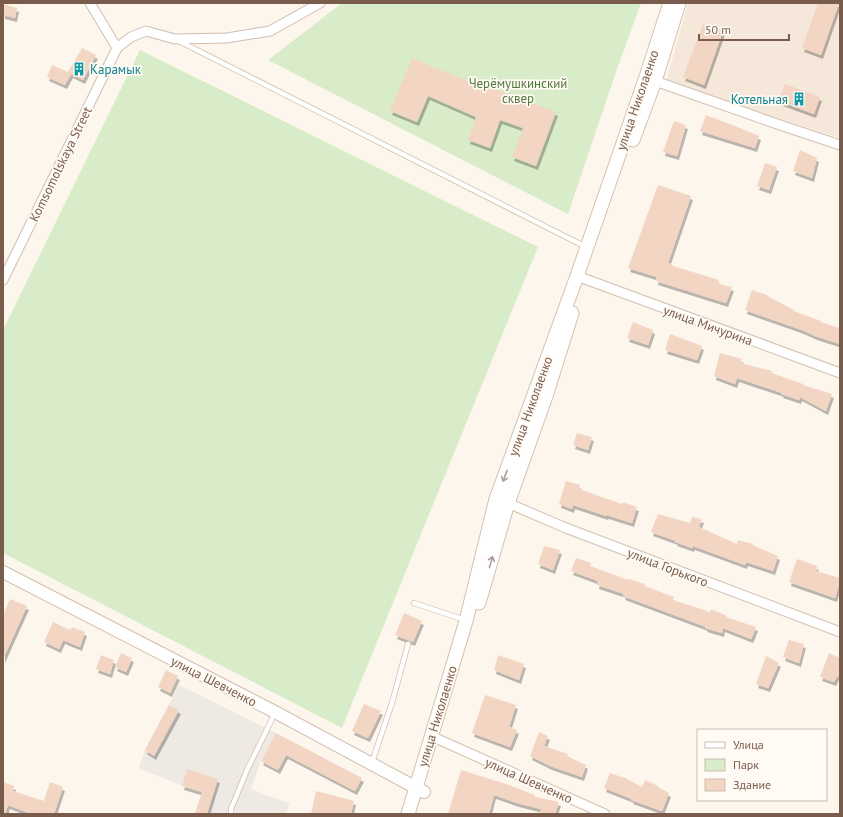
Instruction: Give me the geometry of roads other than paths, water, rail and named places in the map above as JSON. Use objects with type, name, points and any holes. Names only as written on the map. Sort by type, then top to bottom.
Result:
[{"type":"main road","name":"улица Николаенко","points":[[436,738],[466,621],[502,501],[649,83],[670,3]]},
{"type":"main road","name":"улица Николаенко","points":[[580,278],[586,248],[679,3]]},
{"type":"main road","name":"улица Николаенко","points":[[408,814],[420,790],[436,738],[502,501]]},
{"type":"main road","name":"улица Николаенко","points":[[417,814],[420,790]]},
{"type":"street","points":[[90,3],[117,48]]},
{"type":"street","name":"Komsomolskaya Street","points":[[3,280],[117,48],[131,37],[146,31],[175,39],[227,38],[270,31],[320,3]]},
{"type":"street","points":[[649,83],[840,145]]},
{"type":"street","name":"улица Мичурина","points":[[580,278],[840,373]]},
{"type":"street","name":"улица Горького","points":[[502,501],[566,528],[840,632]]},
{"type":"street","name":"улица Шевченко","points":[[3,572],[275,712],[420,790]]},
{"type":"street","name":"улица Шевченко","points":[[436,738],[605,814]]},
{"type":"lane","points":[[175,39],[586,248]]},
{"type":"lane","points":[[414,603],[466,621]]},
{"type":"lane","points":[[371,764],[392,703],[408,644]]},
{"type":"lane","points":[[231,814],[231,809],[247,770],[275,712]]},
{"type":"place","name":"Карамык","points":[[79,69]]},
{"type":"place","name":"Котельная","points":[[799,99]]},
{"type":"park label","name":"Черёмушкинский сквер","points":[[518,90]]}]
